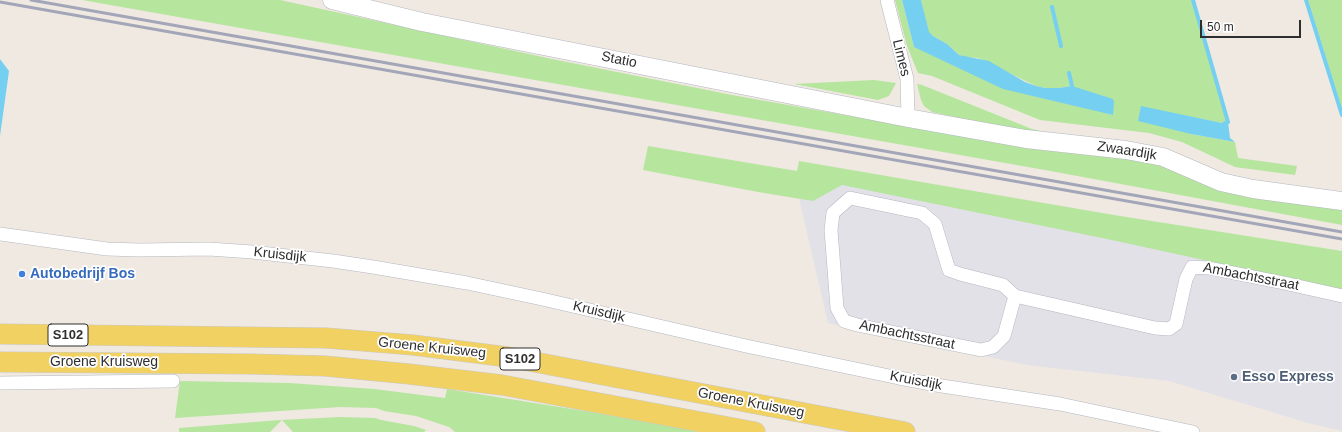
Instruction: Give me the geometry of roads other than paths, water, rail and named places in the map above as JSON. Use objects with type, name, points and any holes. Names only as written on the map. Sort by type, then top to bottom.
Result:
[{"type":"main road","name":"Groene Kruisweg","points":[[0,334],[326,338],[413,345],[508,357],[905,432]]},
{"type":"main road","name":"Groene Kruisweg","points":[[0,362],[325,366],[502,384],[755,432]]},
{"type":"street","name":"Statio","points":[[332,0],[422,22],[908,118]]},
{"type":"street","name":"Limes","points":[[887,0],[907,80],[908,118]]},
{"type":"street","name":"Zwaardijk","points":[[908,118],[1026,139],[1126,150],[1162,157],[1221,182],[1253,189],[1342,201]]},
{"type":"street","name":"Ambachtsstraat","points":[[1015,296],[1004,336],[993,347],[981,350],[856,325],[844,321],[837,308],[831,230],[833,213],[850,198],[922,213],[935,224],[949,270],[1003,285],[1015,296],[1156,328],[1168,329],[1176,324],[1186,279],[1192,267],[1209,268],[1342,296]]},
{"type":"street","name":"Kruisdijk","points":[[0,234],[107,249],[209,249],[333,260],[467,283],[732,343],[899,378],[1060,404],[1192,432]]},
{"type":"street","name":"Groene Kruisweg","points":[[0,384],[173,381]]},
{"type":"water","points":[[902,0],[921,0],[929,32],[947,44],[959,55],[989,61],[1025,82],[1036,86],[1045,88],[1059,88],[1072,86],[1113,99],[1113,115],[1003,89],[914,47]]},
{"type":"water","points":[[0,59],[9,71],[0,136]]},
{"type":"water","points":[[1141,106],[1222,123],[1224,121],[1228,122],[1230,138],[1235,142],[1191,134],[1138,121]]},
{"type":"waterway","points":[[1193,0],[1228,122]]},
{"type":"waterway","points":[[1306,0],[1342,115]]},
{"type":"waterway","points":[[1052,7],[1061,46]]},
{"type":"waterway","points":[[1069,73],[1072,86]]},
{"type":"railway","points":[[31,0],[1342,232]]},
{"type":"railway","points":[[0,2],[1342,239]]},
{"type":"place","name":"Autobedrijf Bos","points":[[22,274]]},
{"type":"place","name":"Esso Express","points":[[1234,377]]}]
